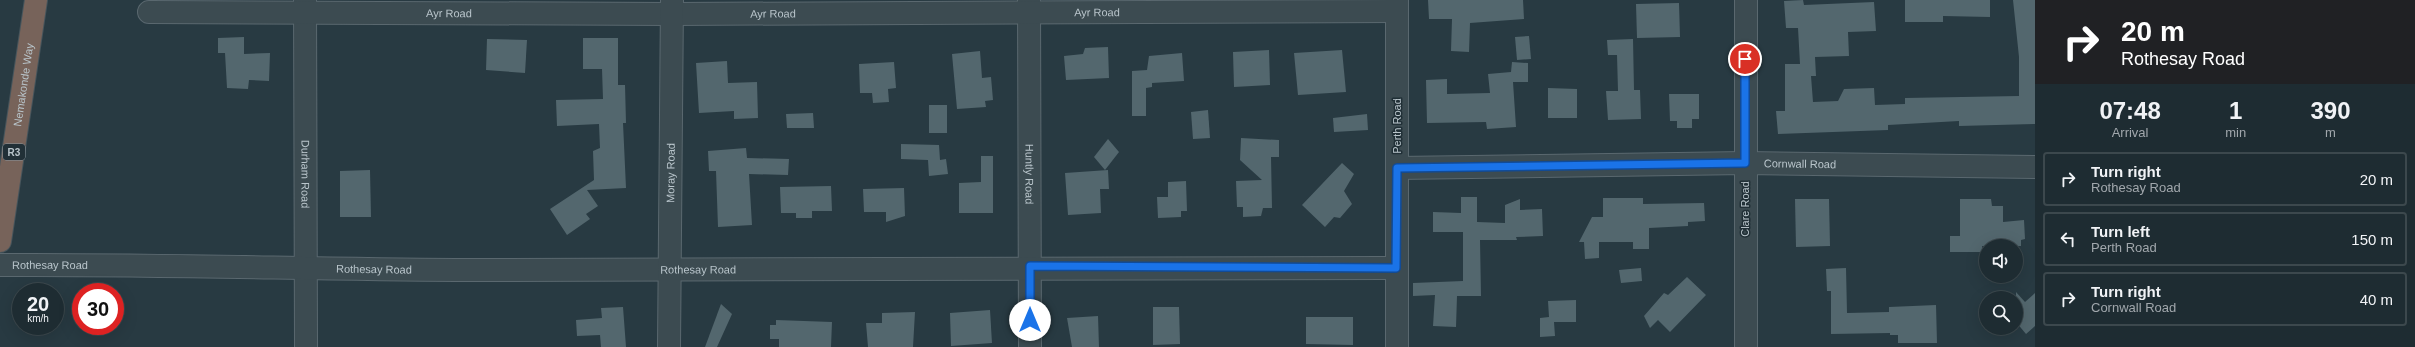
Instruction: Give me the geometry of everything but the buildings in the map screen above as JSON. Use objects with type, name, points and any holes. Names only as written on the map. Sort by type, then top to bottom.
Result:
[{"type":"highway","name":"Nemakonde Way","points":[[0,241],[36,0]]},
{"type":"street","name":"Clare Road","points":[[1746,0],[1746,347]]},
{"type":"street","name":"Ayr Road","points":[[150,12],[305,6],[1397,6]]},
{"type":"street","name":"Durham Road","points":[[305,6],[306,347]]},
{"type":"street","name":"Huntly Road","points":[[1030,6],[1030,347]]},
{"type":"street","name":"Perth Road","points":[[1397,6],[1397,347]]},
{"type":"street","name":"Moray Road","points":[[669,347],[672,7]]},
{"type":"street","name":"Cornwall Road","points":[[1397,168],[1745,163],[2035,167]]},
{"type":"street","name":"Rothesay Road","points":[[0,265],[106,264],[306,270],[669,270],[1030,266],[1396,268]]},
{"type":"route","points":[[1030,320],[1030,266],[1396,268],[1397,168],[1745,163],[1745,59]]}]
